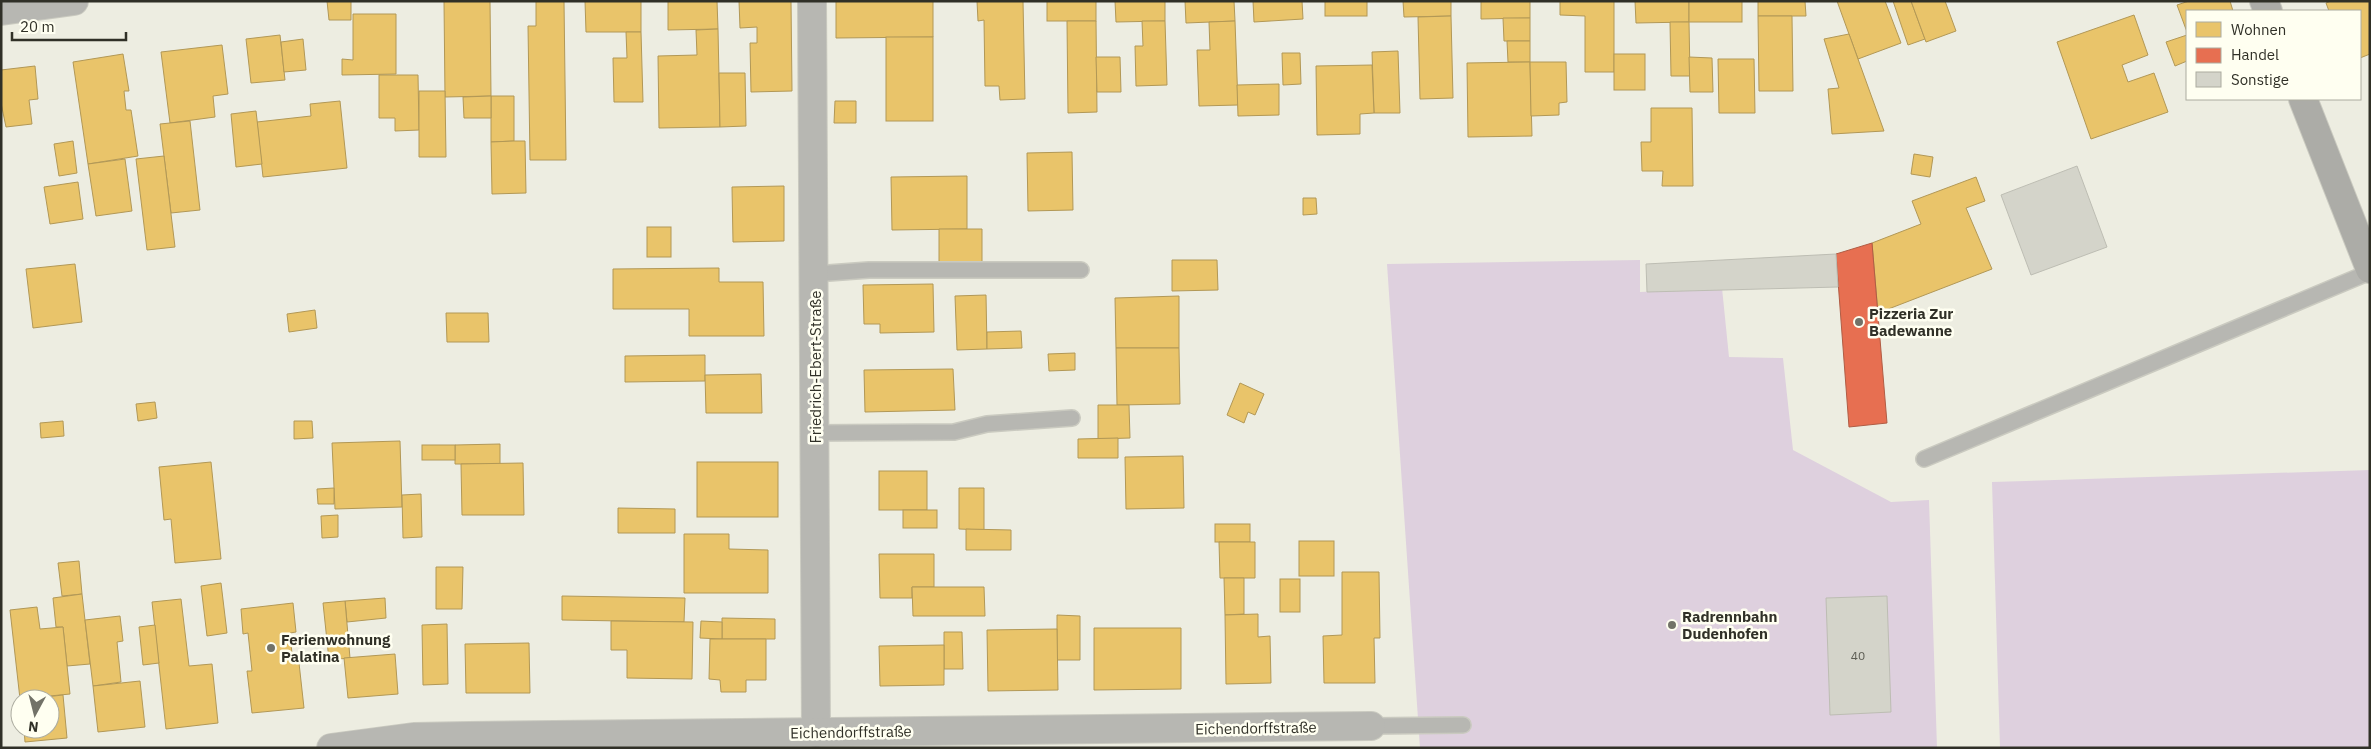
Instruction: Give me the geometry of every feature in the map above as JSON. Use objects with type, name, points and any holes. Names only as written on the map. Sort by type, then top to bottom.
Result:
[{"type":"street","points":[[1,11],[74,1]]},
{"type":"street","name":"Friedrich-Ebert-Straße","points":[[812,1],[815,274],[816,733]]},
{"type":"street","points":[[2303,100],[2370,271]]},
{"type":"street","name":"Eichendorffstraße","points":[[331,748],[414,737],[648,741],[816,733],[1258,738],[1371,726]]},
{"type":"lane","points":[[815,274],[869,270],[1081,270]]},
{"type":"lane","points":[[1924,459],[2370,271]]},
{"type":"lane","points":[[814,433],[954,432],[987,424],[1072,418]]},
{"type":"lane","points":[[1371,726],[1463,725]]},
{"type":"shaded area","name":"Radrennbahn Dudenhofen","points":[[1640,260],[1640,292],[1722,288],[1729,357],[1783,358],[1793,450],[1891,502],[1929,500],[1937,748],[1420,748],[1387,264]]},
{"type":"shaded area","points":[[2370,470],[2370,748],[2000,748],[1992,482]]},
{"type":"building: Wohnen","points":[[327,1],[351,1],[351,20],[329,20]]},
{"type":"building: Wohnen","points":[[444,1],[490,1],[491,96],[445,97]]},
{"type":"building: Wohnen","points":[[536,1],[564,1],[566,160],[530,160],[528,26],[536,26]]},
{"type":"building: Wohnen","points":[[585,1],[641,1],[641,32],[586,32]]},
{"type":"building: Wohnen","points":[[668,1],[717,1],[718,29],[668,30]]},
{"type":"building: Wohnen","points":[[739,1],[791,1],[792,91],[751,92],[750,43],[757,43],[757,27],[740,28]]},
{"type":"building: Wohnen","points":[[836,1],[933,1],[933,37],[836,38]]},
{"type":"building: Wohnen","points":[[977,1],[1023,1],[1025,99],[1000,100],[999,86],[985,86],[984,20],[978,21]]},
{"type":"building: Wohnen","points":[[1047,1],[1096,1],[1096,21],[1047,21]]},
{"type":"building: Wohnen","points":[[1115,1],[1165,1],[1165,21],[1116,22]]},
{"type":"building: Wohnen","points":[[1185,1],[1234,1],[1235,21],[1186,23]]},
{"type":"building: Wohnen","points":[[1253,1],[1302,1],[1303,19],[1254,22]]},
{"type":"building: Wohnen","points":[[1325,1],[1367,1],[1367,16],[1325,16]]},
{"type":"building: Wohnen","points":[[1403,1],[1451,1],[1451,16],[1404,17]]},
{"type":"building: Wohnen","points":[[1481,1],[1530,1],[1530,18],[1481,19]]},
{"type":"building: Wohnen","points":[[1560,1],[1614,1],[1614,72],[1585,72],[1585,16],[1560,15]]},
{"type":"building: Wohnen","points":[[1635,1],[1689,1],[1689,22],[1636,23]]},
{"type":"building: Wohnen","points":[[1689,1],[1742,1],[1742,22],[1689,22]]},
{"type":"building: Wohnen","points":[[1758,1],[1805,1],[1806,16],[1758,16]]},
{"type":"building: Wohnen","points":[[1837,1],[1885,1],[1901,43],[1858,59]]},
{"type":"building: Wohnen","points":[[1893,1],[1911,1],[1925,39],[1908,45]]},
{"type":"building: Wohnen","points":[[1911,1],[1945,1],[1956,31],[1926,42]]},
{"type":"building: Wohnen","points":[[2189,1],[2230,1],[2233,10],[2186,10],[2186,29],[2177,5]]},
{"type":"building: Wohnen","points":[[2331,1],[2370,1],[2370,54],[2361,58],[2361,10],[2329,10],[2326,3]]},
{"type":"building: Wohnen","points":[[353,14],[396,14],[396,74],[342,75],[342,59],[353,60]]},
{"type":"building: Wohnen","points":[[2134,15],[2148,55],[2122,65],[2128,82],[2154,73],[2168,112],[2091,139],[2057,42]]},
{"type":"building: Wohnen","points":[[1451,16],[1453,98],[1420,99],[1418,17]]},
{"type":"building: Wohnen","points":[[1758,16],[1792,16],[1793,91],[1759,91]]},
{"type":"building: Wohnen","points":[[1503,18],[1530,18],[1530,41],[1504,41]]},
{"type":"building: Wohnen","points":[[1067,21],[1096,21],[1097,112],[1068,113]]},
{"type":"building: Wohnen","points":[[1142,21],[1165,21],[1167,85],[1136,86],[1135,46],[1143,46]]},
{"type":"building: Wohnen","points":[[1235,21],[1238,105],[1199,106],[1197,50],[1210,50],[1209,22]]},
{"type":"building: Wohnen","points":[[1670,22],[1689,22],[1690,76],[1671,76]]},
{"type":"building: Wohnen","points":[[718,29],[720,127],[659,128],[658,56],[697,55],[696,30]]},
{"type":"building: Wohnen","points":[[626,32],[641,32],[643,102],[614,102],[613,58],[627,58]]},
{"type":"building: Wohnen","points":[[1849,34],[1884,131],[1832,134],[1828,89],[1839,88],[1824,39]]},
{"type":"building: Wohnen","points":[[280,35],[285,80],[251,83],[246,39]]},
{"type":"building: Wohnen","points":[[2186,35],[2186,61],[2175,66],[2166,42]]},
{"type":"building: Wohnen","points":[[886,37],[933,37],[933,121],[886,121]]},
{"type":"building: Wohnen","points":[[303,39],[306,70],[284,72],[281,42]]},
{"type":"building: Wohnen","points":[[1507,41],[1530,41],[1530,62],[1508,62]]},
{"type":"building: Wohnen","points":[[222,45],[228,94],[213,96],[215,117],[170,123],[161,52]]},
{"type":"building: Wohnen","points":[[1398,51],[1400,113],[1374,113],[1372,52]]},
{"type":"building: Wohnen","points":[[1282,53],[1300,53],[1301,84],[1283,85]]},
{"type":"building: Wohnen","points":[[123,54],[129,91],[124,91],[126,110],[131,110],[138,156],[88,164],[73,62]]},
{"type":"building: Wohnen","points":[[1614,54],[1645,54],[1645,90],[1614,90]]},
{"type":"building: Wohnen","points":[[1096,57],[1120,57],[1121,92],[1097,92]]},
{"type":"building: Wohnen","points":[[1689,57],[1712,58],[1713,92],[1690,92]]},
{"type":"building: Wohnen","points":[[1718,59],[1754,59],[1755,113],[1719,113]]},
{"type":"building: Wohnen","points":[[1530,62],[1532,136],[1468,137],[1467,63]]},
{"type":"building: Wohnen","points":[[1530,62],[1566,62],[1567,102],[1559,103],[1559,115],[1531,116]]},
{"type":"building: Wohnen","points":[[1372,65],[1374,113],[1360,114],[1360,134],[1317,135],[1316,66]]},
{"type":"building: Wohnen","points":[[35,66],[38,99],[29,100],[32,124],[6,127],[1,103],[1,70]]},
{"type":"building: Wohnen","points":[[719,73],[745,73],[746,126],[720,127]]},
{"type":"building: Wohnen","points":[[379,75],[418,75],[419,130],[395,131],[395,118],[379,118]]},
{"type":"building: Wohnen","points":[[1279,84],[1279,115],[1238,116],[1237,85]]},
{"type":"building: Wohnen","points":[[419,91],[445,91],[446,157],[419,157]]},
{"type":"building: Wohnen","points":[[491,96],[514,96],[514,141],[491,142]]},
{"type":"building: Wohnen","points":[[491,96],[491,118],[464,118],[463,97]]},
{"type":"building: Wohnen","points":[[340,101],[347,168],[263,177],[257,122],[311,116],[310,104]]},
{"type":"building: Wohnen","points":[[835,101],[856,101],[856,123],[834,123]]},
{"type":"building: Wohnen","points":[[1651,108],[1692,108],[1693,186],[1662,186],[1663,171],[1642,171],[1641,142],[1651,142]]},
{"type":"building: Wohnen","points":[[256,111],[262,164],[236,167],[231,114]]},
{"type":"building: Wohnen","points":[[190,121],[200,210],[171,213],[160,124]]},
{"type":"building: Wohnen","points":[[73,141],[77,173],[59,176],[54,144]]},
{"type":"building: Wohnen","points":[[525,141],[526,193],[492,194],[491,142]]},
{"type":"building: Wohnen","points":[[1072,152],[1073,210],[1028,211],[1027,153]]},
{"type":"building: Wohnen","points":[[1914,154],[1933,157],[1930,177],[1911,174]]},
{"type":"building: Wohnen","points":[[164,156],[175,247],[147,250],[136,159]]},
{"type":"building: Wohnen","points":[[125,159],[132,211],[96,216],[88,164]]},
{"type":"building: Wohnen","points":[[967,176],[967,229],[892,230],[891,177]]},
{"type":"building: Wohnen","points":[[1976,177],[1985,201],[1966,208],[1992,269],[1878,313],[1872,243],[1921,224],[1912,201]]},
{"type":"building: Wohnen","points":[[78,182],[83,219],[50,224],[44,187]]},
{"type":"building: Wohnen","points":[[784,186],[784,241],[733,242],[732,187]]},
{"type":"building: Wohnen","points":[[1303,198],[1316,198],[1317,214],[1303,215]]},
{"type":"building: Wohnen","points":[[647,227],[671,227],[671,257],[647,257]]},
{"type":"building: Wohnen","points":[[939,229],[982,229],[982,262],[939,263]]},
{"type":"building: Wohnen","points":[[1172,260],[1217,260],[1218,290],[1172,291]]},
{"type":"building: Wohnen","points":[[75,264],[82,322],[33,328],[26,269]]},
{"type":"building: Wohnen","points":[[719,268],[719,282],[763,282],[764,336],[689,336],[689,309],[613,309],[613,269]]},
{"type":"building: Wohnen","points":[[933,284],[934,332],[880,333],[880,324],[864,324],[863,285]]},
{"type":"building: Wohnen","points":[[986,295],[987,349],[957,350],[955,296]]},
{"type":"building: Wohnen","points":[[1179,296],[1179,348],[1116,348],[1115,298]]},
{"type":"building: Wohnen","points":[[315,310],[317,328],[289,332],[287,314]]},
{"type":"building: Wohnen","points":[[446,313],[488,313],[489,342],[447,342]]},
{"type":"building: Wohnen","points":[[1021,331],[1022,348],[987,349],[987,332]]},
{"type":"building: Wohnen","points":[[1116,348],[1179,348],[1180,404],[1117,405]]},
{"type":"building: Wohnen","points":[[1075,353],[1075,370],[1049,371],[1048,354]]},
{"type":"building: Wohnen","points":[[705,355],[705,381],[625,382],[625,356]]},
{"type":"building: Wohnen","points":[[953,369],[955,410],[865,412],[864,370]]},
{"type":"building: Wohnen","points":[[761,374],[762,413],[706,413],[705,375]]},
{"type":"building: Wohnen","points":[[1240,383],[1264,394],[1255,415],[1248,412],[1244,423],[1227,415]]},
{"type":"building: Wohnen","points":[[155,402],[157,418],[138,421],[136,404]]},
{"type":"building: Wohnen","points":[[1098,405],[1129,405],[1130,438],[1098,439]]},
{"type":"building: Wohnen","points":[[63,421],[64,436],[41,438],[40,423]]},
{"type":"building: Wohnen","points":[[294,421],[312,421],[313,438],[294,439]]},
{"type":"building: Wohnen","points":[[1118,438],[1118,458],[1078,458],[1078,439]]},
{"type":"building: Wohnen","points":[[400,441],[402,507],[335,509],[332,443]]},
{"type":"building: Wohnen","points":[[500,444],[500,464],[455,464],[455,445]]},
{"type":"building: Wohnen","points":[[422,445],[455,445],[455,460],[422,460]]},
{"type":"building: Wohnen","points":[[1183,456],[1184,508],[1126,509],[1125,457]]},
{"type":"building: Wohnen","points":[[211,462],[221,559],[175,563],[171,519],[164,520],[159,467]]},
{"type":"building: Wohnen","points":[[697,462],[778,462],[778,517],[697,517]]},
{"type":"building: Wohnen","points":[[523,463],[524,515],[462,515],[461,464]]},
{"type":"building: Wohnen","points":[[879,471],[927,471],[927,510],[879,510]]},
{"type":"building: Wohnen","points":[[334,488],[334,504],[318,504],[317,489]]},
{"type":"building: Wohnen","points":[[959,488],[984,488],[984,530],[959,529]]},
{"type":"building: Wohnen","points":[[421,494],[422,537],[403,538],[402,495]]},
{"type":"building: Wohnen","points":[[618,508],[675,509],[675,533],[618,533]]},
{"type":"building: Wohnen","points":[[903,510],[937,510],[937,528],[903,528]]},
{"type":"building: Wohnen","points":[[338,515],[338,537],[322,538],[321,516]]},
{"type":"building: Wohnen","points":[[1215,524],[1250,524],[1250,542],[1215,542]]},
{"type":"building: Wohnen","points":[[966,529],[1011,530],[1011,550],[966,550]]},
{"type":"building: Wohnen","points":[[684,534],[729,534],[729,549],[768,550],[768,593],[684,593]]},
{"type":"building: Wohnen","points":[[1299,541],[1334,541],[1334,576],[1299,576]]},
{"type":"building: Wohnen","points":[[1219,542],[1255,542],[1255,578],[1220,578]]},
{"type":"building: Wohnen","points":[[879,554],[934,554],[934,587],[912,587],[912,598],[880,598]]},
{"type":"building: Wohnen","points":[[79,561],[82,594],[62,596],[58,563]]},
{"type":"building: Wohnen","points":[[436,567],[463,567],[462,609],[436,609]]},
{"type":"building: Wohnen","points":[[1342,572],[1379,572],[1380,638],[1374,638],[1375,683],[1324,683],[1323,636],[1342,635]]},
{"type":"building: Wohnen","points":[[1224,578],[1244,578],[1244,614],[1225,615]]},
{"type":"building: Wohnen","points":[[1280,579],[1300,579],[1300,612],[1280,612]]},
{"type":"building: Wohnen","points":[[221,583],[227,633],[207,636],[201,586]]},
{"type":"building: Wohnen","points":[[912,587],[984,587],[985,616],[913,616]]},
{"type":"building: Wohnen","points":[[82,594],[90,664],[67,666],[63,627],[56,627],[53,598]]},
{"type":"building: Wohnen","points":[[562,596],[685,598],[684,622],[562,620]]},
{"type":"building: Wohnen","points":[[385,598],[386,618],[347,622],[345,601]]},
{"type":"building: Wohnen","points":[[181,599],[189,666],[212,664],[218,723],[166,729],[152,602]]},
{"type":"building: Wohnen","points":[[345,601],[350,658],[329,660],[323,603]]},
{"type":"building: Wohnen","name":"Ferienwohnung Palatina","points":[[293,603],[296,632],[290,633],[293,664],[299,663],[304,708],[252,713],[247,671],[252,671],[248,633],[243,634],[241,609]]},
{"type":"building: Wohnen","points":[[37,607],[40,629],[63,627],[70,694],[60,695],[60,689],[19,689],[10,610]]},
{"type":"building: Wohnen","points":[[1258,614],[1258,637],[1270,636],[1271,683],[1226,684],[1225,615]]},
{"type":"building: Wohnen","points":[[1057,615],[1080,616],[1080,660],[1057,660]]},
{"type":"building: Wohnen","points":[[120,616],[123,641],[117,642],[121,682],[93,686],[85,620]]},
{"type":"building: Wohnen","points":[[722,618],[775,619],[775,639],[722,639]]},
{"type":"building: Wohnen","points":[[611,621],[693,622],[692,679],[627,678],[627,650],[611,650]]},
{"type":"building: Wohnen","points":[[701,621],[722,622],[722,639],[700,638]]},
{"type":"building: Wohnen","points":[[447,624],[448,684],[423,685],[422,625]]},
{"type":"building: Wohnen","points":[[155,625],[159,663],[143,665],[139,627]]},
{"type":"building: Wohnen","points":[[1094,628],[1181,628],[1181,689],[1094,690]]},
{"type":"building: Wohnen","points":[[1057,629],[1058,690],[988,691],[987,630]]},
{"type":"building: Wohnen","points":[[944,632],[962,632],[963,669],[944,669]]},
{"type":"building: Wohnen","points":[[710,639],[766,639],[766,680],[746,680],[746,692],[721,692],[720,680],[709,679]]},
{"type":"building: Wohnen","points":[[529,643],[530,693],[466,693],[465,644]]},
{"type":"building: Wohnen","points":[[944,645],[944,685],[880,686],[879,646]]},
{"type":"building: Wohnen","points":[[395,654],[398,694],[348,698],[344,658]]},
{"type":"building: Wohnen","points":[[140,681],[145,727],[98,732],[93,686]]},
{"type":"building: Wohnen","points":[[60,695],[63,695],[67,738],[60,739]]},
{"type":"building: Wohnen","points":[[25,739],[56,739],[25,742]]},
{"type":"building: Handel","points":[[1872,243],[1887,423],[1849,427],[1836,254]]},
{"type":"building: Sonstige","points":[[2077,166],[2107,247],[2031,275],[2001,195]]},
{"type":"building: Sonstige","points":[[1836,254],[1838,287],[1647,292],[1646,264]]},
{"type":"building: Sonstige","points":[[1887,596],[1891,712],[1830,715],[1826,598]]},
{"type":"place","name":"Pizzeria Zur Badewanne","points":[[1859,322]]},
{"type":"place","name":"Radrennbahn Dudenhofen","points":[[1672,625]]},
{"type":"place","name":"Ferienwohnung Palatina","points":[[271,648]]}]
